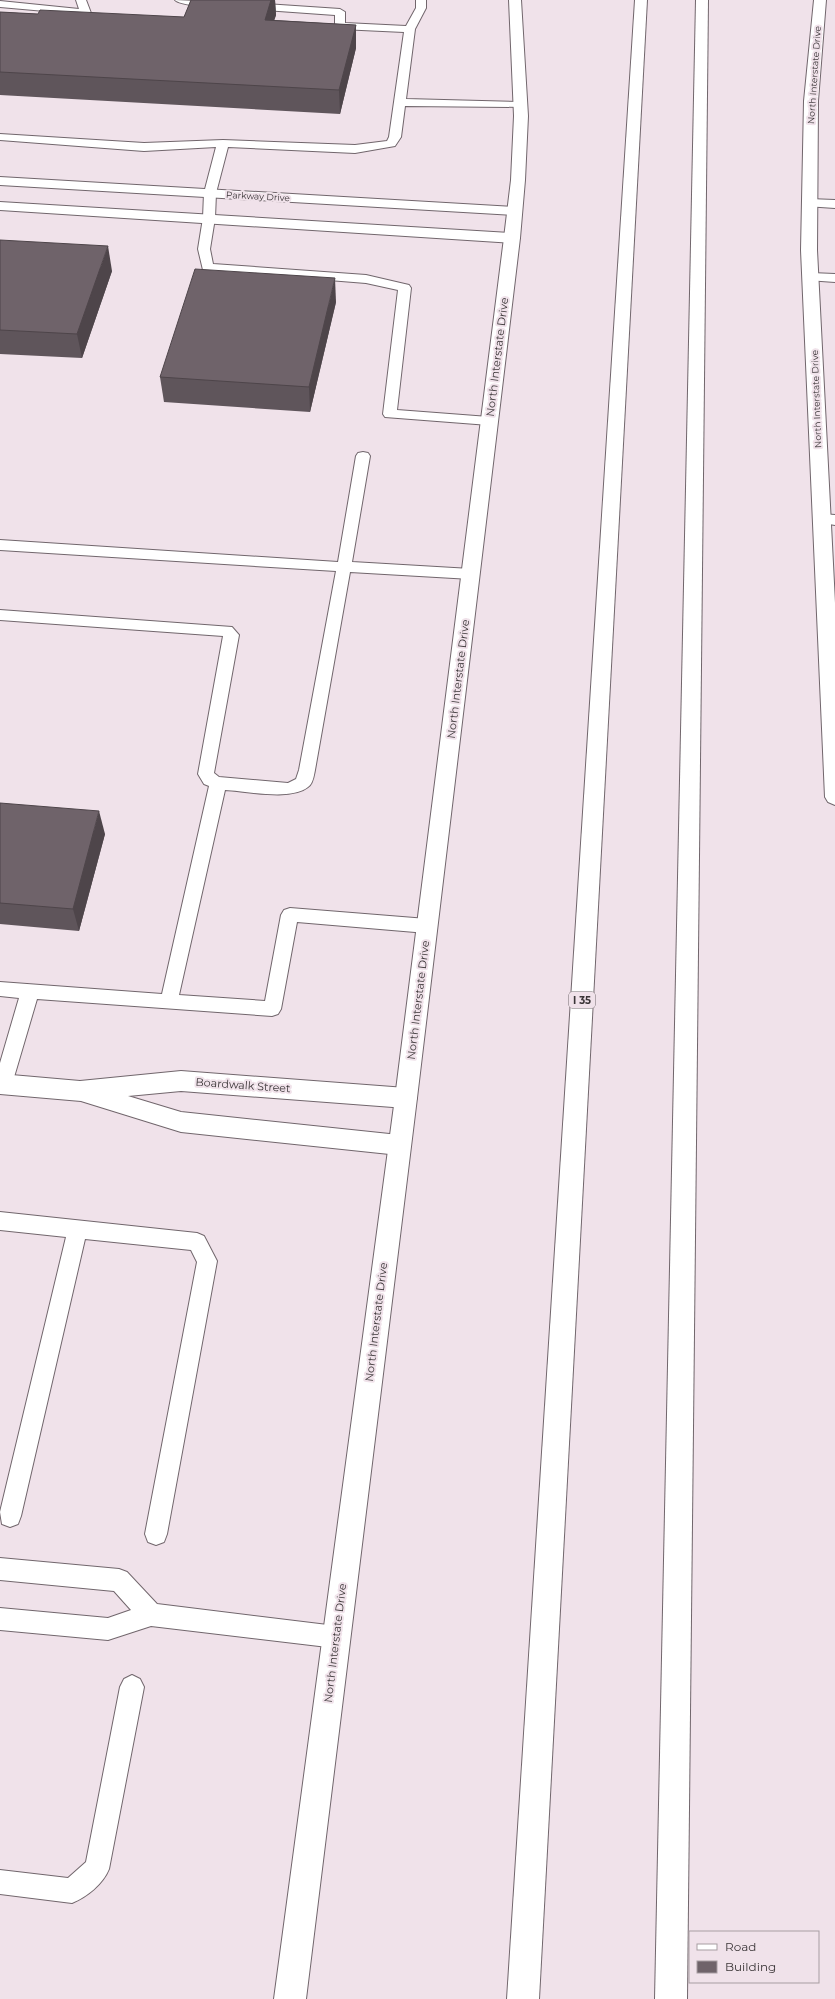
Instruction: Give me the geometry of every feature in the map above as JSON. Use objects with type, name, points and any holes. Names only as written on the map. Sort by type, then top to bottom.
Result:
[{"type":"main road","name":"North Interstate Drive","points":[[290,1999],[406,1098],[512,238],[521,105],[515,0]]},
{"type":"main road","name":"I 35","points":[[523,1999],[641,0]]},
{"type":"main road","points":[[671,1999],[702,0]]},
{"type":"main road","name":"North Interstate Drive","points":[[820,0],[811,101],[809,203],[811,277],[828,520],[835,797]]},
{"type":"main road","name":"Parkway Drive","points":[[0,181],[515,211]]},
{"type":"main road","points":[[0,206],[512,238]]},
{"type":"main road","name":"Boardwalk Street","points":[[1,1084],[80,1091],[181,1081],[406,1098]]},
{"type":"main road","name":"Boardwalk Street","points":[[80,1091],[181,1122],[399,1145]]},
{"type":"lane","points":[[0,3],[86,13],[81,0]]},
{"type":"lane","points":[[180,0],[222,4]]},
{"type":"lane","points":[[0,137],[144,147],[223,143],[355,148],[391,144],[395,137],[410,29],[421,8],[421,0]]},
{"type":"lane","points":[[238,5],[340,12],[340,26],[410,29]]},
{"type":"lane","points":[[400,102],[521,105]]},
{"type":"lane","points":[[223,143],[210,193],[210,218],[204,249],[207,267],[366,279],[405,288],[390,414],[490,421]]},
{"type":"lane","points":[[809,203],[835,204]]},
{"type":"lane","points":[[811,277],[835,278]]},
{"type":"lane","points":[[0,615],[227,630],[231,635],[206,774],[210,780],[218,783],[289,789],[303,783],[307,770],[363,456]]},
{"type":"lane","points":[[0,545],[471,574]]},
{"type":"lane","points":[[169,1001],[218,783]]},
{"type":"lane","points":[[0,989],[272,1009],[290,915],[427,926]]},
{"type":"lane","points":[[1,1084],[30,991]]},
{"type":"lane","points":[[0,1221],[197,1242],[208,1261],[156,1534]]},
{"type":"lane","points":[[10,1516],[77,1230]]},
{"type":"lane","points":[[0,1569],[120,1580],[151,1615]]},
{"type":"lane","points":[[0,1619],[108,1629],[151,1615],[336,1637]]},
{"type":"lane","points":[[0,1882],[72,1891],[96,1870],[132,1687]]},
{"type":"building","points":[[191,0],[271,0],[265,20],[356,25],[339,90],[0,72],[0,12],[38,14],[40,10],[184,17]]},
{"type":"building","points":[[0,240],[108,246],[77,334],[0,330]]},
{"type":"building","points":[[195,269],[335,278],[309,387],[160,377]]},
{"type":"building","points":[[0,803],[99,811],[73,909],[0,903]]}]
